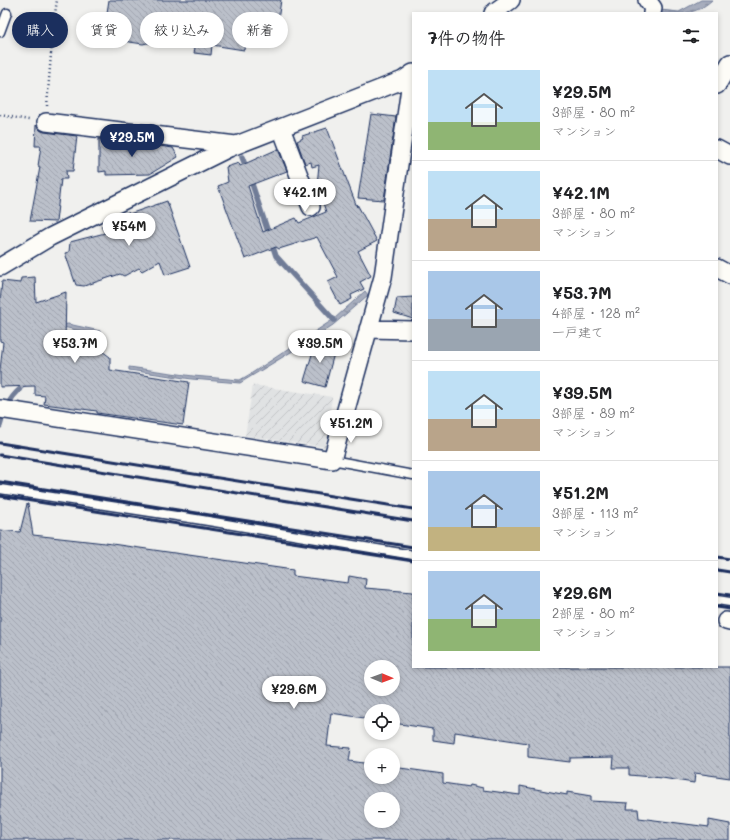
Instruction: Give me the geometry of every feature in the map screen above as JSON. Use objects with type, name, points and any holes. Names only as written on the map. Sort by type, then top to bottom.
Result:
[{"type":"street","points":[[495,12],[511,0]]},
{"type":"street","points":[[647,0],[653,8],[652,12]]},
{"type":"street","points":[[718,83],[730,63]]},
{"type":"street","points":[[0,267],[50,237],[236,145],[403,80],[412,74]]},
{"type":"street","points":[[0,409],[332,460],[383,277],[412,80]]},
{"type":"street","points":[[46,122],[236,145]]},
{"type":"street","points":[[281,128],[311,207]]},
{"type":"street","points":[[718,150],[730,156]]},
{"type":"street","points":[[718,269],[730,275]]},
{"type":"street","points":[[368,329],[412,330]]},
{"type":"lane","points":[[0,32],[7,13]]},
{"type":"lane","points":[[332,460],[412,475]]},
{"type":"lane","points":[[0,489],[196,519],[412,555]]},
{"type":"lane","points":[[718,600],[730,602]]},
{"type":"path","points":[[0,115],[46,122],[53,28],[57,0]]},
{"type":"shaded area","points":[[253,385],[332,397],[325,447],[245,436]]},
{"type":"water","points":[[701,0],[712,0],[699,9],[688,12],[679,12]]},
{"type":"water","points":[[660,10],[679,12],[660,12]]},
{"type":"water","points":[[365,291],[368,295],[333,325],[240,383],[192,379],[129,370],[129,367],[193,376],[240,380],[334,319]]},
{"type":"water","points":[[68,324],[100,331],[99,335],[63,327],[36,376],[15,396],[13,394],[30,378],[61,325]]},
{"type":"building","points":[[109,0],[281,0],[279,12],[232,12],[232,48],[244,48],[244,50],[224,47],[224,12],[140,12],[140,44],[132,42],[132,12],[107,12]]},
{"type":"building","points":[[195,48],[212,48],[211,55],[194,53]]},
{"type":"building","points":[[371,114],[396,117],[384,200],[358,198]]},
{"type":"building","points":[[36,125],[44,132],[77,136],[73,171],[66,171],[67,179],[61,179],[56,222],[30,221],[40,167],[38,166],[41,146],[35,146]]},
{"type":"building","points":[[327,128],[357,207],[357,204],[377,241],[358,251],[371,276],[360,282],[364,289],[351,295],[352,299],[340,305],[328,282],[338,277],[317,237],[279,249],[276,247],[245,259],[218,186],[228,182],[226,167],[239,163],[240,166],[278,149],[287,171],[248,186],[263,232],[296,218],[299,223],[326,212],[317,185],[319,165],[312,167],[311,162],[305,164],[297,141],[303,138],[302,136]]},
{"type":"building","points":[[99,139],[130,142],[130,153],[146,144],[173,148],[178,157],[150,174],[106,175],[106,171],[99,172]]},
{"type":"building","points":[[167,201],[190,267],[165,275],[160,261],[142,271],[139,268],[124,276],[120,274],[84,286],[76,285],[65,253],[69,252],[70,242],[105,233],[101,226],[128,212],[129,214]]},
{"type":"building","points":[[35,277],[36,302],[66,292],[65,343],[98,348],[110,357],[110,370],[189,382],[183,425],[44,404],[45,396],[35,395],[35,386],[0,387],[3,342],[0,341],[0,302],[2,281],[20,283],[21,278]]},
{"type":"building","points":[[412,297],[412,319],[394,313],[397,298]]},
{"type":"building","points":[[316,341],[336,346],[325,387],[304,381]]},
{"type":"building","points":[[27,504],[33,535],[105,543],[293,570],[293,576],[348,583],[349,576],[366,579],[365,588],[412,592],[412,668],[730,667],[730,778],[695,773],[694,783],[629,775],[629,768],[613,768],[614,757],[570,758],[570,762],[528,757],[528,743],[455,732],[454,743],[433,740],[433,729],[400,724],[400,704],[364,704],[364,718],[331,713],[327,746],[351,748],[349,761],[364,763],[364,784],[400,784],[400,768],[443,774],[443,783],[469,787],[470,785],[483,788],[483,790],[520,795],[520,786],[567,795],[567,792],[591,796],[591,801],[628,803],[627,809],[638,809],[639,818],[709,827],[709,820],[730,824],[730,840],[0,840],[0,530],[20,532]]},
{"type":"waterway","points":[[242,157],[247,170]]},
{"type":"waterway","points":[[250,178],[276,256],[334,320]]},
{"type":"waterway","points":[[0,426],[7,406],[19,390]]},
{"type":"railway","points":[[0,443],[412,509]]},
{"type":"railway","points":[[0,455],[412,521]]},
{"type":"railway","points":[[0,482],[412,547]]},
{"type":"railway","points":[[0,496],[412,561]]},
{"type":"railway","points":[[718,557],[730,559]]},
{"type":"railway","points":[[718,570],[730,572]]},
{"type":"railway","points":[[718,593],[730,595]]},
{"type":"railway","points":[[718,607],[730,609]]}]
